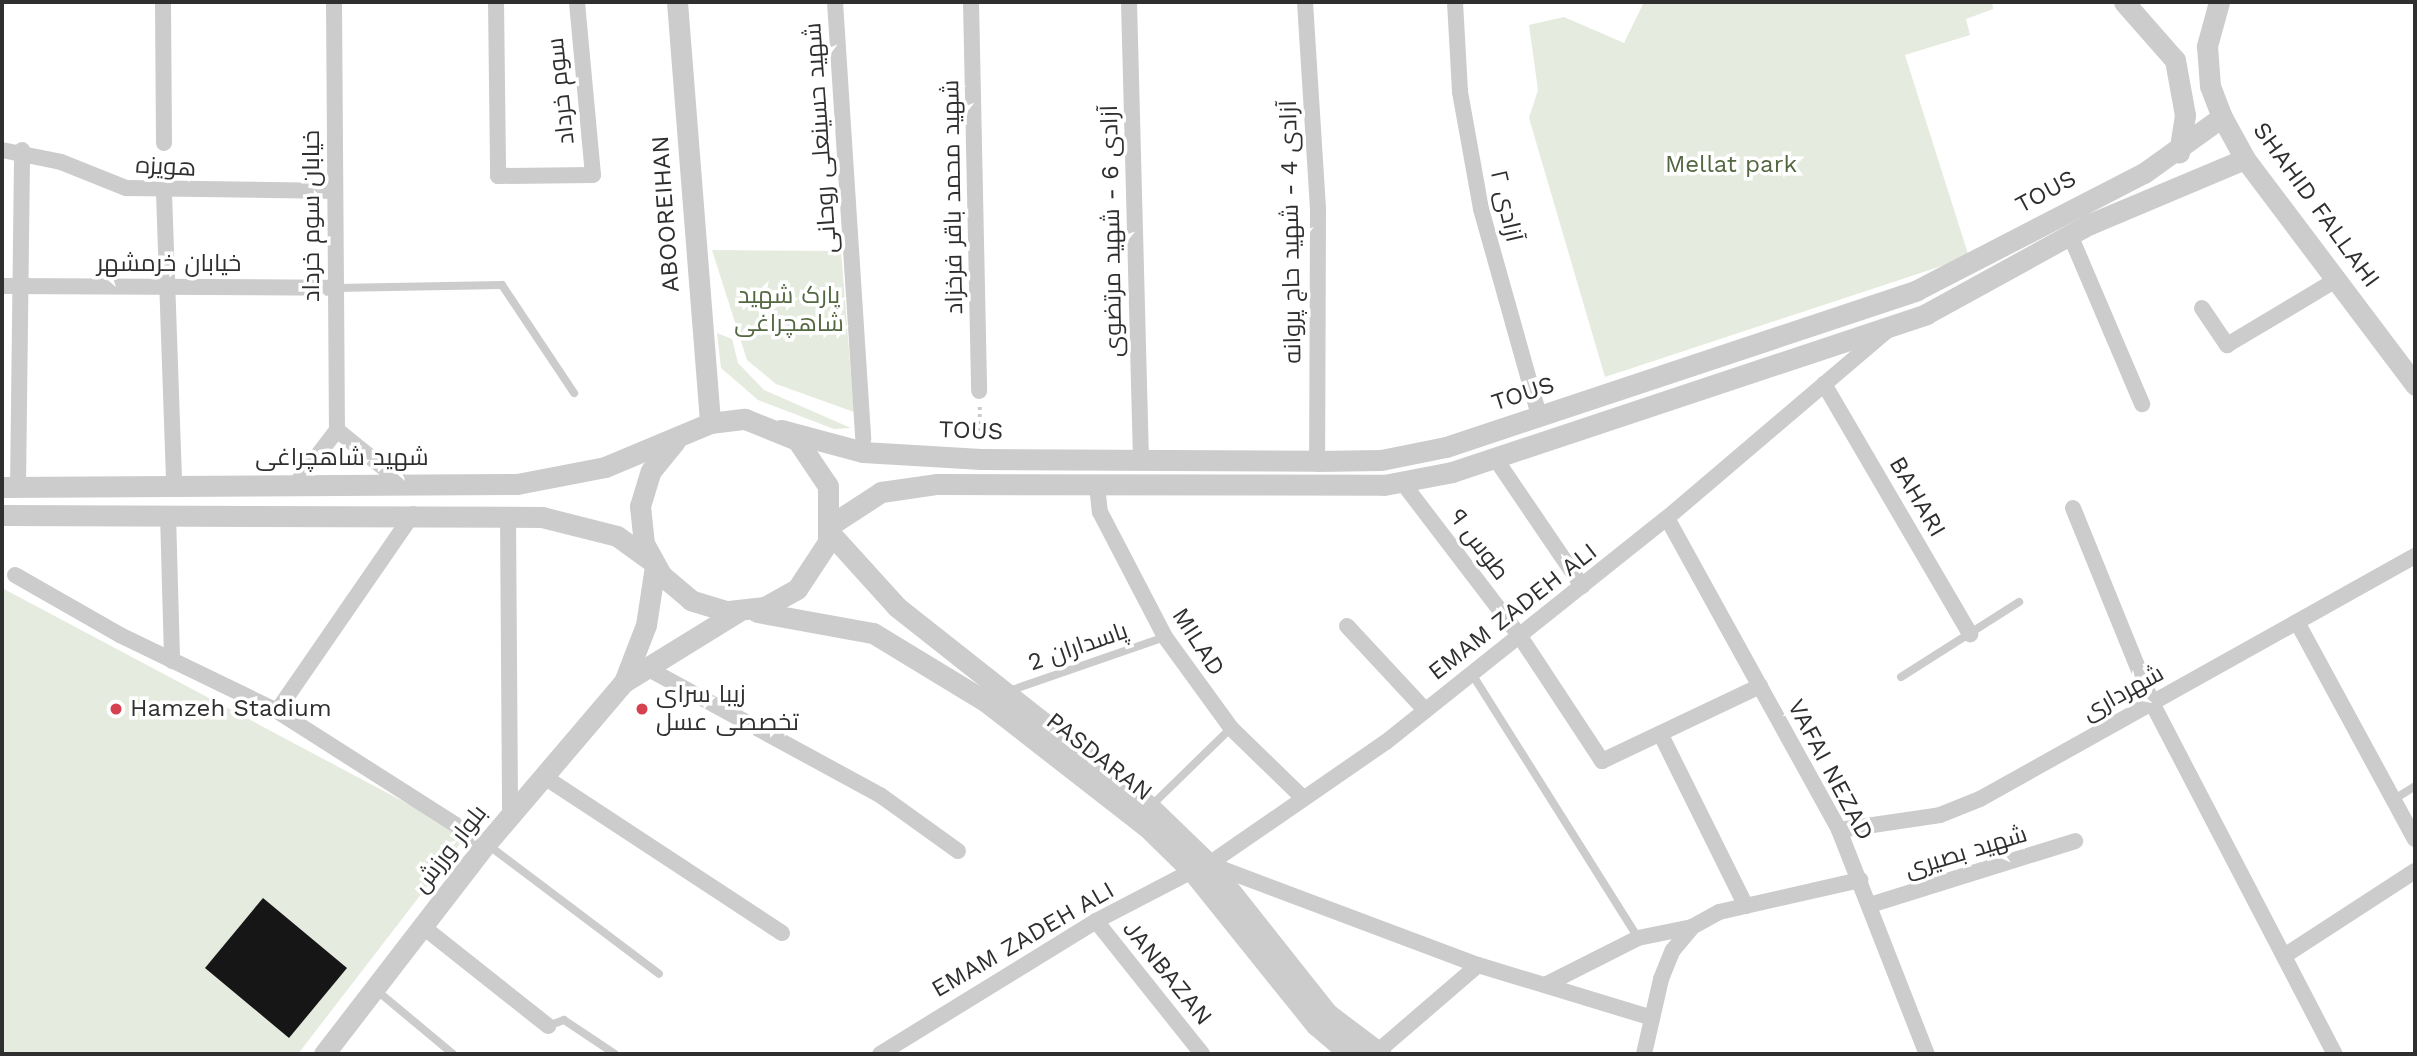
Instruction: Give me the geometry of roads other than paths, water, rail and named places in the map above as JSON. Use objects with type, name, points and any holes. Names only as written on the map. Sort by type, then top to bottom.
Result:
[{"type":"street","points":[[163,2],[164,143]]},
{"type":"street","name":"خیابان سوم خرداد","points":[[334,2],[337,430]]},
{"type":"street","name":"سوم خرداد","points":[[496,2],[498,176],[593,175],[577,2]]},
{"type":"street","name":"ABOOREIHAN","points":[[677,2],[710,422]]},
{"type":"street","name":"شهید حسینعلی روحانی","points":[[835,2],[863,439]]},
{"type":"street","name":"شهید محمد باقر فرخزاد","points":[[971,2],[979,391]]},
{"type":"street","name":"آزادی 6 - شهید مرتضوی","points":[[1129,2],[1141,460]]},
{"type":"street","name":"آزادی 4 - شهید حاج پروانه","points":[[1305,2],[1318,211],[1317,461]]},
{"type":"street","name":"آزادی ۲","points":[[1455,2],[1460,92],[1481,209],[1539,416]]},
{"type":"street","points":[[2124,2],[2175,60],[2185,115],[2179,153]]},
{"type":"street","name":"SHAHID FALLAHI","points":[[2219,2],[2207,46],[2210,86],[2222,117],[2245,159],[2415,385]]},
{"type":"street","name":"TOUS","points":[[781,430],[863,452],[981,459],[1381,460],[1446,447],[1917,290],[2179,153],[2222,117]]},
{"type":"street","name":"هویزه","points":[[2,150],[22,150],[116,186],[164,193],[335,191]]},
{"type":"street","points":[[10,487],[20,286],[22,150]]},
{"type":"street","name":"TOUS","points":[[831,528],[881,492],[923,486],[1402,482],[1495,458],[1895,324],[2070,235],[2245,159]]},
{"type":"street","points":[[164,193],[170,287],[174,486]]},
{"type":"street","points":[[2070,235],[2141,404]]},
{"type":"street","points":[[2202,308],[2227,345],[2336,280]]},
{"type":"street","name":"خیابان خرمشهر","points":[[2,286],[336,288]]},
{"type":"street","name":"EMAM ZADEH ALI","points":[[880,1054],[1096,921],[1201,868],[1426,710],[1667,518],[1895,324]]},
{"type":"street","points":[[1827,381],[1828,348]]},
{"type":"street","name":"BAHARI","points":[[1827,381],[1970,634]]},
{"type":"street","points":[[745,419],[781,430],[821,469],[831,528],[821,561],[797,589],[742,611],[624,682],[646,625],[653,564],[640,524],[644,488],[675,441],[710,422],[745,419]]},
{"type":"street","points":[[277,711],[413,514],[409,484],[337,430],[295,485]]},
{"type":"street","name":"شهید شاهچراغی","points":[[10,487],[550,481],[675,441]]},
{"type":"street","points":[[1495,458],[1582,586]]},
{"type":"street","name":"طوس ۹","points":[[1402,482],[1519,635],[1602,761],[1661,735]]},
{"type":"street","name":"MILAD","points":[[1097,485],[1100,512],[1165,637],[1231,728],[1302,797]]},
{"type":"street","points":[[2073,508],[2152,703],[2335,1054]]},
{"type":"street","points":[[168,514],[172,661]]},
{"type":"street","points":[[2,515],[508,516],[594,528],[653,564],[691,600],[742,611]]},
{"type":"street","points":[[508,516],[510,815]]},
{"type":"street","name":"VAFAI NEZAD","points":[[1667,518],[1839,830],[1927,1054]]},
{"type":"street","name":"PASDARAN","points":[[831,528],[897,607],[1003,694],[1150,807],[1328,1014],[1379,1053]]},
{"type":"street","name":"شهرداری","points":[[1839,830],[1950,811],[2152,703],[2415,556]]},
{"type":"street","points":[[15,575],[172,661],[277,711],[486,844]]},
{"type":"street","name":"PASDARAN","points":[[742,611],[804,616],[873,633],[933,665],[1201,868],[1316,1025],[1350,1054]]},
{"type":"street","points":[[2297,622],[2415,839]]},
{"type":"street","points":[[1347,626],[1426,710]]},
{"type":"street","points":[[645,667],[880,795],[958,850]]},
{"type":"street","name":"بلوار ورزش","points":[[324,1054],[486,844],[624,682]]},
{"type":"street","points":[[1746,906],[1661,735],[1759,686]]},
{"type":"street","points":[[543,776],[782,933]]},
{"type":"street","name":"شهید بصیری","points":[[1870,905],[2075,841]]},
{"type":"street","points":[[1201,868],[1478,965],[1652,1018]]},
{"type":"street","points":[[2284,956],[2415,871]]},
{"type":"street","points":[[1545,985],[1637,938],[1692,927],[1746,906],[1860,880]]},
{"type":"street","name":"JANBAZAN","points":[[1096,921],[1202,1054]]},
{"type":"street","points":[[422,926],[548,1026]]},
{"type":"street","points":[[1644,1054],[1672,950],[1692,927]]},
{"type":"street","points":[[1379,1053],[1478,965]]},
{"type":"lane","points":[[336,288],[502,285],[574,393]]},
{"type":"lane","points":[[1901,677],[2020,602]]},
{"type":"lane","name":"پاسداران 2","points":[[1003,694],[1165,637]]},
{"type":"lane","points":[[1471,674],[1637,938]]},
{"type":"lane","points":[[1150,807],[1231,728]]},
{"type":"lane","points":[[2393,800],[2415,786]]},
{"type":"lane","points":[[486,844],[659,974]]},
{"type":"lane","points":[[374,988],[453,1054]]},
{"type":"lane","points":[[548,1026],[564,1020],[615,1054]]},
{"type":"place","name":"Hamzeh Stadium","points":[[116,709]]},
{"type":"place","name":"زیبا سرای تخصصی عسل","points":[[642,709]]},
{"type":"park label","name":"Mellat park","points":[[1731,165]]},
{"type":"park label","name":"پارک شهید شاهچراغی","points":[[789,310]]}]
